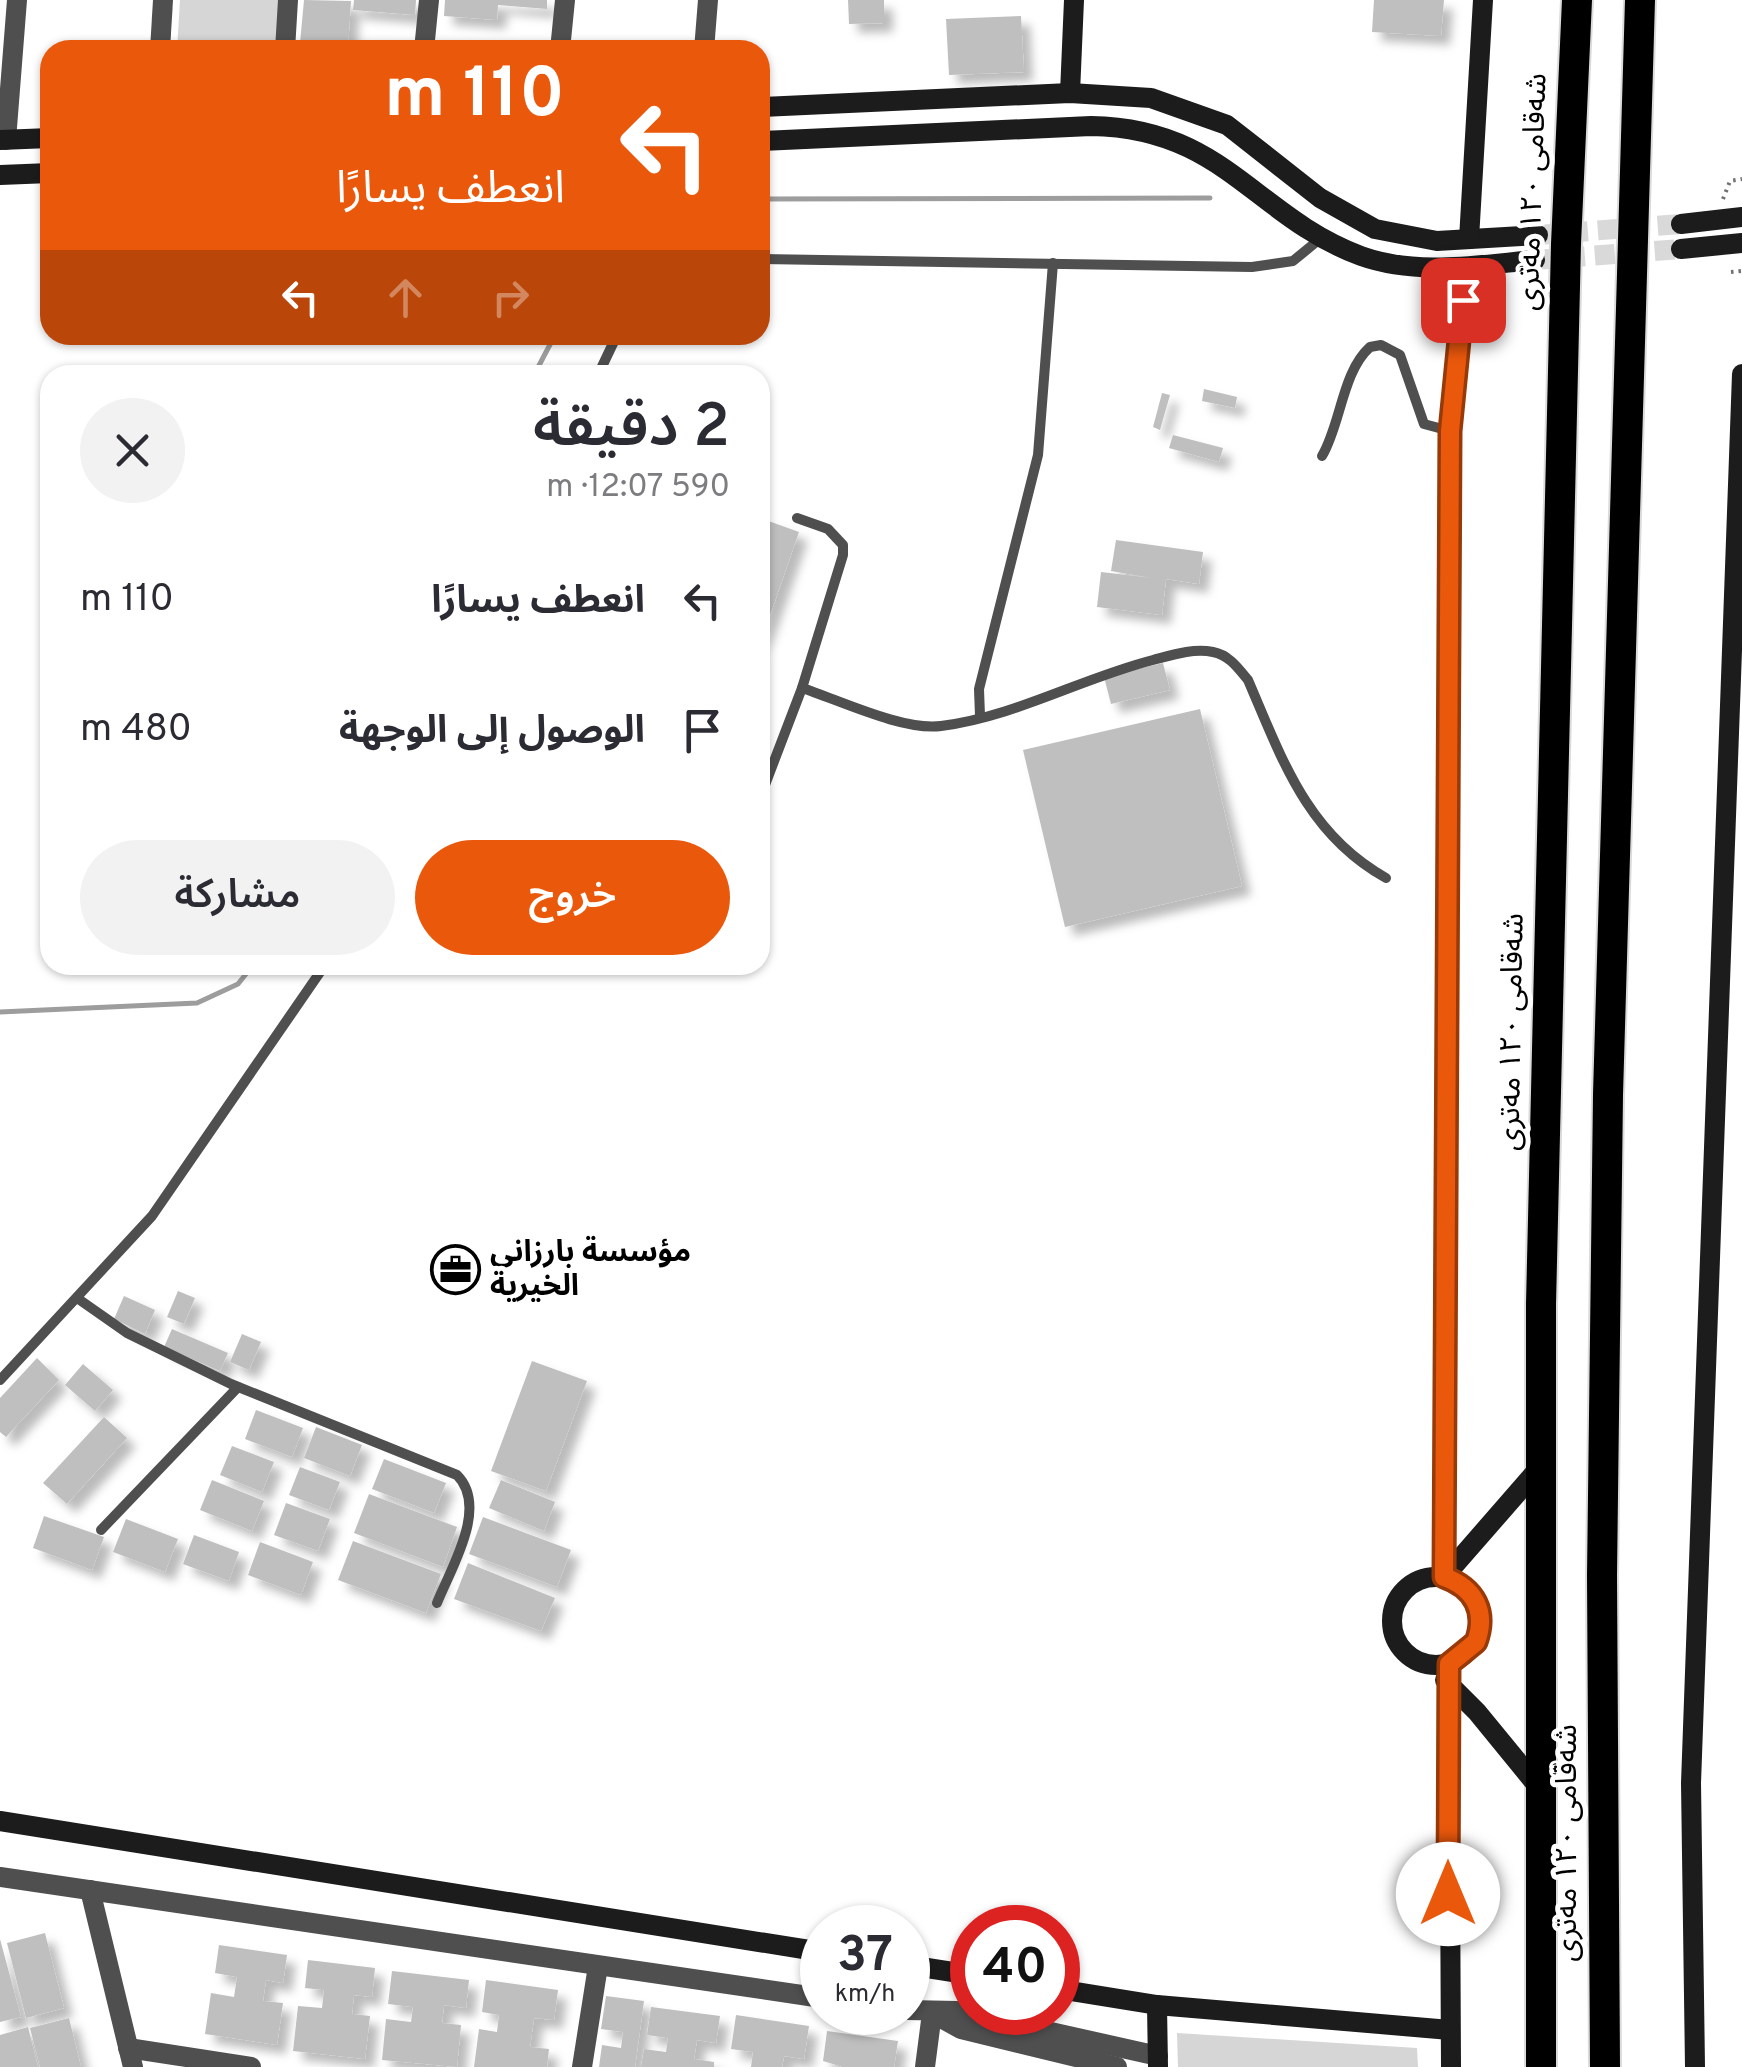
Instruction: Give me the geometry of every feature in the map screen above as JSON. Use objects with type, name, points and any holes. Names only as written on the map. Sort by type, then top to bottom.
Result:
[{"type":"highway","name":"شەقامی ١٢٠ مەتری","points":[[1541,2067],[1540,1468],[1565,283],[1576,0]]},
{"type":"highway","name":"شەقامی ١٢٠ مەتری","points":[[1606,2067],[1602,1576],[1608,1095],[1640,0]]},
{"type":"street","points":[[17,0],[3,140],[40,138]]},
{"type":"street","points":[[161,40],[163,0]]},
{"type":"street","points":[[286,40],[288,0]]},
{"type":"street","points":[[425,40],[428,0]]},
{"type":"street","points":[[561,40],[564,0]]},
{"type":"street","points":[[705,40],[708,0]]},
{"type":"street","points":[[1070,93],[1074,0]]},
{"type":"street","points":[[1469,240],[1483,0]]},
{"type":"street","points":[[770,107],[1070,93],[1151,98],[1202,114],[1265,151],[1346,215],[1406,238],[1469,240],[1538,235]]},
{"type":"street","points":[[770,141],[1091,126],[1134,129],[1176,140],[1214,160],[1322,238],[1365,257],[1398,266],[1466,267],[1536,260]]},
{"type":"street","points":[[0,176],[40,174]]},
{"type":"street","points":[[1680,224],[1742,218]]},
{"type":"street","points":[[1681,249],[1742,243]]},
{"type":"street","points":[[1444,1577],[1450,431],[1466,267]]},
{"type":"street","points":[[1695,2067],[1692,1763],[1742,374]]},
{"type":"street","points":[[1444,1577],[1540,1468]]},
{"type":"street","points":[[1442,1671],[1476,1642],[1481,1615],[1468,1590],[1444,1577],[1428,1577],[1402,1592],[1391,1621],[1402,1650],[1442,1671],[1540,1788]]},
{"type":"street","points":[[1442,1671],[1451,2067]]},
{"type":"street","points":[[0,1820],[800,1948]]},
{"type":"street","points":[[0,1877],[800,1995]]},
{"type":"street","points":[[90,1890],[130,2058],[251,2067]]},
{"type":"street","points":[[582,2067],[598,1966]]},
{"type":"street","points":[[1080,1993],[1157,2005],[1450,2030]]},
{"type":"street","points":[[925,2067],[932,2013],[961,2030],[1114,2060],[1158,2062],[1157,2005]]},
{"type":"lane","points":[[770,259],[1252,267],[1293,261],[1322,238]]},
{"type":"lane","points":[[980,716],[979,689],[1038,455],[1053,263]]},
{"type":"lane","points":[[1322,456],[1338,424],[1360,355],[1370,347],[1381,345],[1400,356],[1424,424],[1450,431]]},
{"type":"lane","points":[[770,772],[802,688],[843,545],[828,528],[798,518]]},
{"type":"lane","points":[[802,688],[916,726],[940,726],[980,716],[1096,674],[1182,652],[1224,655],[1248,680],[1305,806],[1350,858],[1386,878]]},
{"type":"lane","points":[[0,1380],[152,1216],[318,975]]},
{"type":"lane","points":[[77,1298],[126,1333],[238,1386],[444,1468],[466,1484],[470,1497],[464,1534],[437,1603]]},
{"type":"lane","points":[[101,1530],[238,1386]]},
{"type":"path","points":[[1730,181],[1742,179]]},
{"type":"path","points":[[1730,272],[1742,271]]},
{"type":"shaded area","points":[[180,0],[281,0],[277,40],[178,40]]},
{"type":"shaded area","points":[[1177,2033],[1417,2048],[1418,2067],[1178,2067]]},
{"type":"building","points":[[304,0],[351,1],[348,40],[300,40]]},
{"type":"building","points":[[354,0],[416,0],[415,15],[353,10]]},
{"type":"building","points":[[445,0],[547,0],[547,9],[498,5],[497,20],[444,16]]},
{"type":"building","points":[[848,0],[884,0],[884,23],[849,24]]},
{"type":"building","points":[[1374,0],[1444,0],[1441,36],[1372,32]]},
{"type":"building","points":[[1021,16],[1024,72],[949,75],[946,19]]},
{"type":"building","points":[[1204,389],[1237,397],[1235,408],[1202,401]]},
{"type":"building","points":[[1162,393],[1170,395],[1160,430],[1153,427]]},
{"type":"building","points":[[1173,435],[1223,448],[1219,462],[1169,448]]},
{"type":"building","points":[[770,522],[799,532],[770,615]]},
{"type":"building","points":[[1116,540],[1203,552],[1199,584],[1166,579],[1162,615],[1097,607],[1101,572],[1152,578],[1111,571]]},
{"type":"building","points":[[1163,663],[1170,690],[1111,704],[1104,677]]},
{"type":"building","points":[[1200,709],[1242,886],[1065,927],[1023,750]]},
{"type":"building","points":[[178,1291],[195,1298],[184,1324],[167,1317]]},
{"type":"building","points":[[124,1296],[155,1310],[145,1334],[114,1319]]},
{"type":"building","points":[[172,1329],[228,1353],[220,1371],[164,1347]]},
{"type":"building","points":[[242,1334],[261,1342],[249,1370],[230,1362]]},
{"type":"building","points":[[37,1358],[59,1380],[6,1437],[0,1432],[0,1398]]},
{"type":"building","points":[[532,1361],[587,1381],[546,1491],[491,1471]]},
{"type":"building","points":[[83,1364],[113,1390],[95,1411],[65,1385]]},
{"type":"building","points":[[256,1410],[303,1428],[292,1457],[245,1439]]},
{"type":"building","points":[[104,1417],[127,1438],[67,1504],[43,1483]]},
{"type":"building","points":[[316,1427],[362,1445],[350,1476],[304,1458]]},
{"type":"building","points":[[232,1446],[274,1462],[262,1492],[220,1475]]},
{"type":"building","points":[[384,1459],[446,1483],[434,1513],[372,1489]]},
{"type":"building","points":[[300,1467],[340,1482],[329,1510],[289,1495]]},
{"type":"building","points":[[212,1480],[264,1501],[252,1531],[200,1510]]},
{"type":"building","points":[[501,1480],[555,1502],[544,1531],[489,1508]]},
{"type":"building","points":[[369,1494],[457,1527],[443,1567],[354,1533]]},
{"type":"building","points":[[286,1503],[330,1519],[318,1551],[274,1535]]},
{"type":"building","points":[[44,1516],[104,1537],[92,1570],[33,1548]]},
{"type":"building","points":[[483,1517],[571,1550],[557,1587],[469,1554]]},
{"type":"building","points":[[126,1519],[178,1539],[165,1572],[113,1552]]},
{"type":"building","points":[[194,1535],[239,1552],[229,1581],[183,1564]]},
{"type":"building","points":[[353,1541],[441,1574],[426,1613],[338,1580]]},
{"type":"building","points":[[260,1542],[313,1562],[301,1595],[248,1575]]},
{"type":"building","points":[[468,1563],[555,1598],[541,1631],[454,1599]]},
{"type":"building","points":[[45,1933],[64,2008],[26,2018],[7,1943]]},
{"type":"building","points":[[0,1939],[21,2017],[0,2022]]},
{"type":"building","points":[[219,1945],[287,1955],[283,1983],[266,1980],[263,2001],[283,2003],[277,2045],[205,2034],[211,1993],[234,1997],[237,1977],[215,1973]]},
{"type":"building","points":[[308,1960],[375,1968],[372,1997],[354,1995],[352,2014],[370,2016],[365,2059],[293,2051],[298,2006],[322,2008],[324,1990],[305,1988]]},
{"type":"building","points":[[392,1971],[469,1980],[466,2008],[444,2005],[442,2023],[461,2025],[457,2067],[382,2060],[386,2019],[411,2022],[413,2007],[388,2004]]},
{"type":"building","points":[[486,1980],[558,1990],[554,2020],[534,2018],[530,2047],[549,2049],[547,2067],[474,2067],[479,2029],[497,2032],[499,2015],[482,2012]]},
{"type":"building","points":[[606,1996],[644,2001],[635,2067],[599,2067],[602,2045],[621,2048],[623,2032],[601,2029]]},
{"type":"building","points":[[651,2007],[720,2016],[716,2043],[697,2040],[694,2059],[714,2062],[714,2067],[641,2067],[644,2049],[666,2052],[668,2038],[647,2035]]},
{"type":"building","points":[[736,2015],[800,2025],[800,2035],[808,2035],[804,2059],[784,2056],[782,2067],[751,2067],[753,2052],[731,2049]]},
{"type":"building","points":[[69,2018],[81,2067],[40,2067],[30,2028]]},
{"type":"building","points":[[28,2027],[38,2067],[0,2067],[0,2035]]},
{"type":"building","points":[[826,2035],[898,2041],[894,2067],[843,2067],[823,2061]]},
{"type":"waterway","points":[[770,199],[1210,198]]},
{"type":"waterway","points":[[539,365],[550,345]]},
{"type":"waterway","points":[[0,1012],[197,1003],[238,984],[245,975]]},
{"type":"tunnel","points":[[1538,235],[1681,224]]},
{"type":"tunnel","points":[[1535,260],[1681,249]]},
{"type":"place","name":"مؤسسة بارزانی الخیریة","points":[[455,1270]]},
{"type":"route","points":[[1448,1894],[1449,1664],[1468,1654],[1476,1642],[1481,1615],[1468,1590],[1444,1577],[1450,431],[1463,300]]}]
